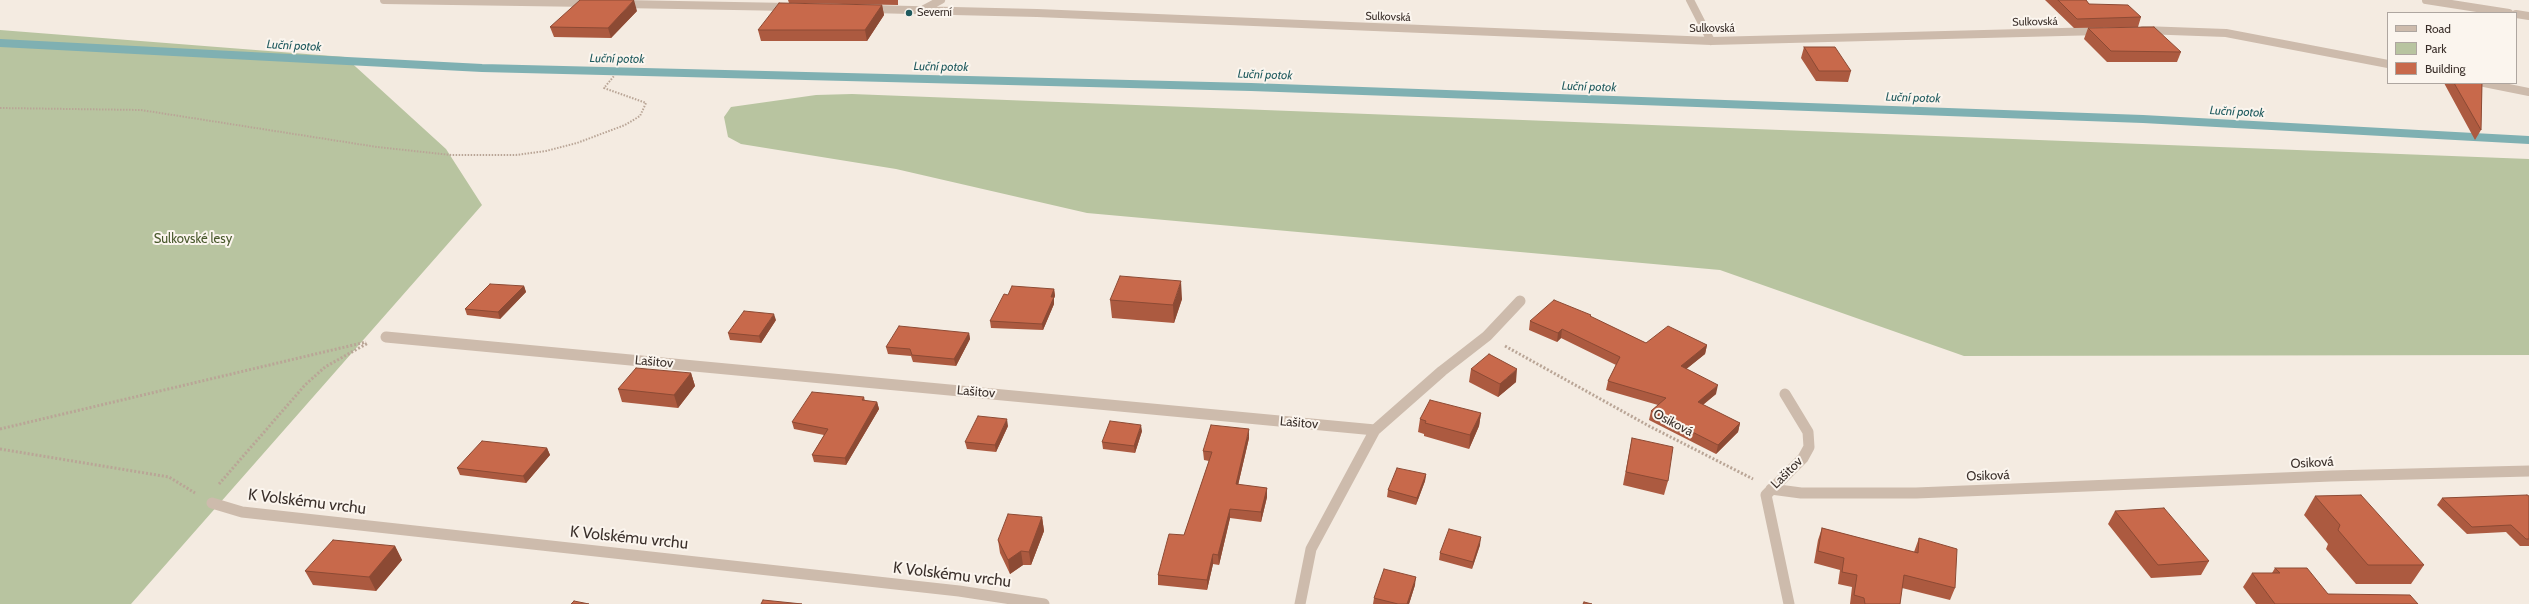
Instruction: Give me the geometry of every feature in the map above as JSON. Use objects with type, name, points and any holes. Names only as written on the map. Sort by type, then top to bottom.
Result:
[{"type":"street","points":[[384,0],[600,4]]},
{"type":"street","points":[[924,9],[941,0]]},
{"type":"street","points":[[1690,0],[1711,41]]},
{"type":"street","points":[[2426,0],[2503,12]]},
{"type":"street","points":[[616,4],[802,7]]},
{"type":"street","name":"Sulkovská","points":[[864,8],[924,9],[1711,41],[2110,31]]},
{"type":"street","points":[[2517,14],[2529,16]]},
{"type":"street","points":[[2134,30],[2226,33],[2387,64]]},
{"type":"street","points":[[2489,84],[2529,92]]},
{"type":"street","points":[[1300,604],[1311,549],[1375,430],[1442,371],[1487,336],[1520,301]]},
{"type":"street","name":"Lašitov","points":[[386,337],[1375,430]]},
{"type":"street","name":"Lašitov","points":[[1785,394],[1808,432],[1810,447],[1803,458],[1766,495],[1789,604]]},
{"type":"street","name":"Osiková","points":[[1771,489],[1802,493],[1916,493],[2183,484],[2331,476],[2529,471]]},
{"type":"street","name":"K Volskému vrchu","points":[[212,503],[242,512],[959,591],[1044,604]]},
{"type":"path","points":[[0,108],[141,110],[203,118],[291,135],[451,155],[516,155],[546,151],[577,144],[625,125],[640,116],[646,107],[646,103],[604,88],[614,76]]},
{"type":"path","name":"Osiková","points":[[1487,336],[1650,426],[1771,489]]},
{"type":"path","points":[[0,429],[386,337]]},
{"type":"path","points":[[212,503],[211,494],[305,385],[325,367],[347,353],[386,337]]},
{"type":"path","points":[[0,449],[169,477],[212,503]]},
{"type":"green space","name":"Sulkovské lesy","points":[[0,30],[345,57],[446,149],[482,205],[131,604],[0,604]]},
{"type":"green space","points":[[852,94],[2529,159],[2529,355],[1964,356],[1720,270],[1087,213],[896,169],[741,144],[728,137],[724,117],[731,107],[816,95]]},
{"type":"building","points":[[580,0],[634,0],[608,28],[550,27]]},
{"type":"building","points":[[2058,0],[2086,0],[2089,4],[2128,5],[2141,17],[2077,19]]},
{"type":"building","points":[[779,3],[882,5],[865,30],[758,30]]},
{"type":"building","points":[[2154,27],[2181,52],[2111,51],[2088,28]]},
{"type":"building","points":[[1804,47],[1835,47],[1851,71],[1819,71]]},
{"type":"building","points":[[2455,84],[2482,84],[2481,130]]},
{"type":"building","points":[[1120,276],[1181,281],[1173,305],[1110,300]]},
{"type":"building","points":[[490,284],[524,286],[498,312],[465,309]]},
{"type":"building","points":[[1012,286],[1054,289],[1051,297],[1054,297],[1042,324],[990,321],[1004,294],[1008,295]]},
{"type":"building","points":[[1554,300],[1591,315],[1590,316],[1646,343],[1668,326],[1707,345],[1681,366],[1718,385],[1698,402],[1740,423],[1718,445],[1651,411],[1666,398],[1608,381],[1620,357],[1562,329],[1558,333],[1530,321]]},
{"type":"building","points":[[744,311],[774,314],[759,336],[728,333]]},
{"type":"building","points":[[899,326],[969,333],[954,359],[912,355],[910,349],[886,347]]},
{"type":"building","points":[[1489,354],[1517,369],[1500,384],[1471,369]]},
{"type":"building","points":[[636,368],[691,373],[674,395],[618,389]]},
{"type":"building","points":[[812,392],[864,397],[862,400],[877,402],[845,458],[812,455],[828,429],[792,422]]},
{"type":"building","points":[[1430,400],[1481,413],[1470,435],[1425,423],[1426,421],[1420,419]]},
{"type":"building","points":[[978,416],[1007,419],[995,445],[965,442]]},
{"type":"building","points":[[1110,421],[1141,425],[1134,446],[1102,442]]},
{"type":"building","points":[[1211,425],[1249,429],[1236,484],[1267,488],[1261,512],[1230,509],[1218,555],[1213,554],[1207,580],[1158,575],[1169,534],[1184,535],[1212,452],[1203,451]]},
{"type":"building","points":[[1632,438],[1673,447],[1668,481],[1626,472]]},
{"type":"building","points":[[482,441],[547,448],[523,476],[457,468]]},
{"type":"building","points":[[1397,468],[1426,474],[1417,498],[1388,490]]},
{"type":"building","points":[[2361,495],[2424,565],[2368,565],[2338,530],[2340,525],[2315,496]]},
{"type":"building","points":[[2529,496],[2529,539],[2526,539],[2511,525],[2472,527],[2442,498]]},
{"type":"building","points":[[2164,508],[2209,561],[2158,565],[2115,511]]},
{"type":"building","points":[[1008,514],[1042,517],[1029,552],[1021,551],[1008,560],[998,540]]},
{"type":"building","points":[[1822,528],[1918,553],[1919,538],[1957,549],[1955,588],[1904,575],[1900,604],[1865,604],[1864,598],[1854,595],[1857,575],[1842,572],[1844,558],[1818,551]]},
{"type":"building","points":[[1449,529],[1481,537],[1473,562],[1440,553]]},
{"type":"building","points":[[333,540],[395,546],[369,577],[305,571]]},
{"type":"building","points":[[2275,568],[2307,568],[2328,594],[2410,595],[2418,604],[2275,604],[2252,573],[2280,573]]},
{"type":"building","points":[[1384,569],[1416,577],[1407,604],[1398,604],[1374,598]]},
{"type":"building","points":[[763,600],[802,604],[761,604]]},
{"type":"building","points":[[574,601],[589,604],[571,604]]},
{"type":"waterway","name":"Luční potok","points":[[0,43],[482,68],[1251,87],[2143,119],[2529,140]]},
{"type":"place","name":"Severní","points":[[909,13]]}]
